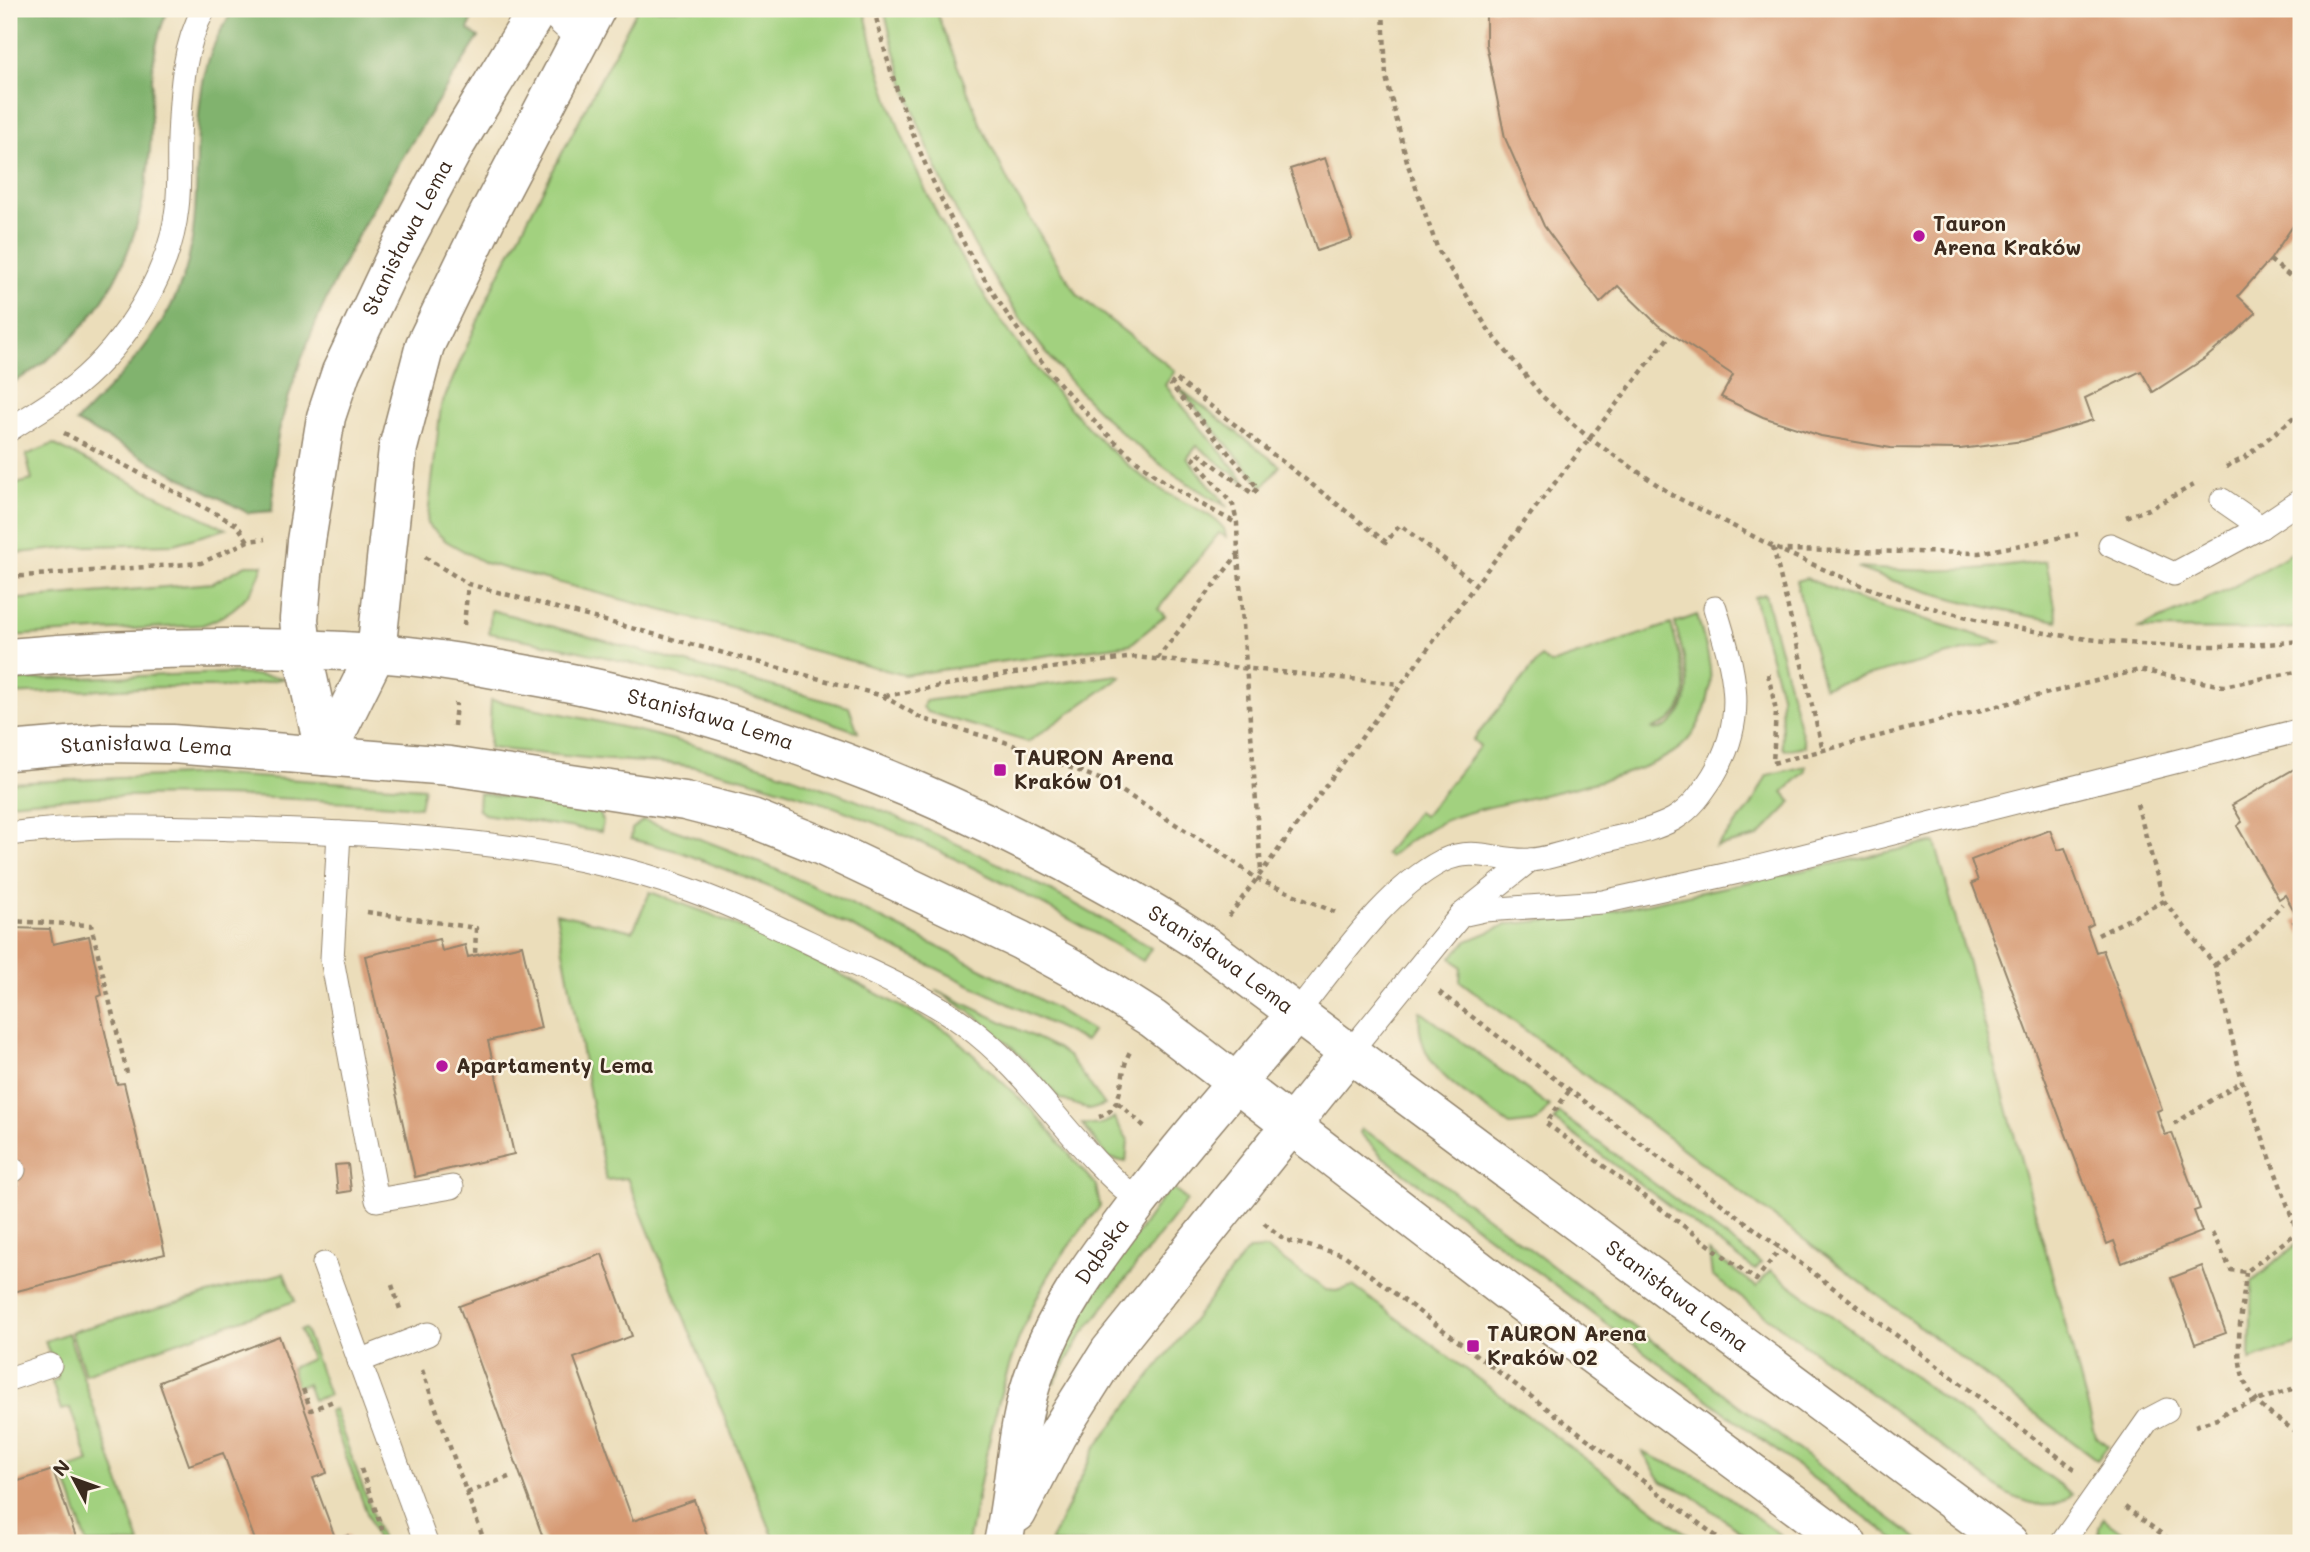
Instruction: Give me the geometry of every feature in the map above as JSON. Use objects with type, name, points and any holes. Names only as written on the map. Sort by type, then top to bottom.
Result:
[{"type":"main road","name":"Stanisława Lema","points":[[325,756],[302,650],[299,619],[306,541],[326,417],[341,372],[393,262],[456,144],[538,9]]},
{"type":"main road","points":[[325,756],[376,653],[398,448],[425,345],[461,267],[588,25]]},
{"type":"main road","name":"Stanisława Lema","points":[[9,658],[126,651],[302,650],[376,653],[460,662],[579,683],[665,703],[806,747],[987,822],[1083,871],[1206,946],[2009,1543]]},
{"type":"main road","name":"Stanisława Lema","points":[[9,751],[103,744],[172,744],[450,766],[625,790],[685,801],[752,818],[927,894],[1079,972],[1153,1019],[1289,1127],[1847,1543]]},
{"type":"main road","name":"Dąbska","points":[[1004,1540],[1019,1426],[1037,1367],[1058,1319],[1084,1274],[1139,1201],[1296,1014]]},
{"type":"main road","name":"Dąbska","points":[[1004,1540],[1057,1435],[1110,1351],[1349,1053]]},
{"type":"lane","points":[[9,430],[75,386],[113,349],[152,285],[166,254],[177,209],[181,83],[189,47],[204,9]]},
{"type":"lane","points":[[545,9],[588,25]]},
{"type":"lane","points":[[2222,499],[2261,527]]},
{"type":"lane","points":[[2110,545],[2174,574],[2261,527],[2301,500]]},
{"type":"lane","points":[[1296,1014],[1389,903],[1425,871],[1445,860],[1469,853],[1530,860],[1655,827],[1688,809],[1702,794],[1725,752],[1737,707],[1730,656],[1715,608]]},
{"type":"lane","points":[[1461,915],[1603,902],[1743,872],[2301,730]]},
{"type":"lane","points":[[9,834],[139,826],[443,839],[610,867],[688,889],[756,917],[921,996],[964,1024],[1004,1057],[1107,1176],[1139,1201]]},
{"type":"lane","points":[[339,833],[332,959],[377,1200],[452,1187]]},
{"type":"lane","points":[[1349,1053],[1461,915],[1530,860]]},
{"type":"lane","points":[[324,1264],[426,1543]]},
{"type":"lane","points":[[359,1360],[420,1337]]},
{"type":"lane","points":[[9,1380],[50,1366]]},
{"type":"lane","points":[[2062,1543],[2148,1420],[2167,1409]]},
{"type":"path","points":[[874,9],[897,93],[917,148],[968,250],[1009,314],[1056,376],[1114,440],[1167,482],[1237,523]]},
{"type":"path","points":[[1383,9],[1386,77],[1408,165],[1438,250],[1488,329],[1543,397],[1590,439],[1674,496],[1780,551],[1875,590],[2018,630],[2108,643],[2186,646],[2258,645],[2301,641]]},
{"type":"path","points":[[2270,260],[2301,285]]},
{"type":"path","points":[[1226,920],[1476,584],[1671,334]]},
{"type":"path","points":[[1261,872],[1237,523],[1233,505],[1194,458],[1198,453],[1253,494],[1258,488],[1171,385],[1176,379],[1386,542],[1400,525],[1476,584]]},
{"type":"path","points":[[2220,470],[2244,458],[2301,412]]},
{"type":"path","points":[[59,430],[237,525],[248,541]]},
{"type":"path","points":[[2115,521],[2149,509],[2197,483]]},
{"type":"path","points":[[1780,551],[1979,553],[2081,533]]},
{"type":"path","points":[[9,577],[201,563],[248,541],[267,539]]},
{"type":"path","points":[[1772,547],[1823,750]]},
{"type":"path","points":[[1157,659],[1238,554]]},
{"type":"path","points":[[424,556],[468,584],[883,696],[923,719],[1005,742],[1107,782],[1219,851],[1257,879],[1339,914]]},
{"type":"path","points":[[463,629],[468,584]]},
{"type":"path","points":[[883,696],[1007,674],[1134,657],[1401,684]]},
{"type":"path","points":[[1764,663],[1776,711],[1773,763],[2139,670],[2224,686],[2301,671]]},
{"type":"path","points":[[453,731],[457,696]]},
{"type":"path","points":[[2131,775],[2164,901],[2214,965],[2242,1081],[2299,1230],[2246,1272],[2231,1270],[2212,1233]]},
{"type":"path","points":[[2098,935],[2164,901]]},
{"type":"path","points":[[2214,965],[2253,936],[2282,904]]},
{"type":"path","points":[[335,907],[476,928],[475,955]]},
{"type":"path","points":[[9,921],[91,925],[127,1073]]},
{"type":"path","points":[[1431,984],[1569,1091],[2085,1477]]},
{"type":"path","points":[[1128,1054],[1117,1103],[1148,1129]]},
{"type":"path","points":[[2174,1124],[2242,1081]]},
{"type":"path","points":[[1569,1091],[1546,1124],[1756,1280],[1780,1249]]},
{"type":"path","points":[[1257,1218],[1285,1240],[1343,1255],[1726,1543]]},
{"type":"path","points":[[2246,1272],[2240,1366],[2245,1384],[2256,1401],[2301,1435]]},
{"type":"path","points":[[392,1285],[420,1337],[467,1493],[485,1543]]},
{"type":"path","points":[[2191,1427],[2256,1401],[2301,1387]]},
{"type":"path","points":[[303,1389],[311,1409],[336,1401]]},
{"type":"path","points":[[467,1493],[511,1476]]},
{"type":"path","points":[[2121,1504],[2174,1543]]},
{"type":"green space","points":[[9,9],[169,9],[154,60],[150,150],[145,187],[126,256],[111,287],[68,341],[41,365],[9,385]]},
{"type":"green space","points":[[235,9],[475,9],[468,30],[479,37],[390,178],[337,276],[314,326],[279,431],[272,511],[248,513],[76,422],[140,353],[177,294],[192,239],[200,102],[206,69],[217,38]]},
{"type":"green space","points":[[637,9],[864,9],[880,70],[924,187],[985,297],[1061,398],[1104,444],[1147,480],[1204,512],[1224,529],[1226,537],[1219,533],[1158,609],[1165,616],[1131,644],[904,675],[485,563],[446,541],[427,524],[441,406],[494,284]]},
{"type":"green space","points":[[884,9],[935,9],[981,125],[1009,183],[1078,295],[1175,371],[1165,385],[1249,486],[1197,446],[1187,458],[1228,507],[1163,466],[1104,416],[1051,358],[1005,295],[965,227],[931,156],[904,83]]},
{"type":"green space","points":[[1179,388],[1280,466],[1263,487]]},
{"type":"green space","points":[[53,444],[226,529],[174,544],[88,546],[9,554],[9,486],[32,480],[26,455]]},
{"type":"green space","points":[[2301,548],[2301,627],[2275,630],[2137,629],[2224,592]]},
{"type":"green space","points":[[2046,561],[2058,621],[1956,599],[1856,568],[1951,570]]},
{"type":"green space","points":[[246,565],[263,565],[248,595],[223,616],[202,625],[9,636],[9,600],[213,583]]},
{"type":"green space","points":[[1806,578],[1856,599],[2000,642],[1824,687],[1796,581]]},
{"type":"green space","points":[[1765,594],[1805,746],[1785,750],[1782,747],[1781,694],[1754,597]]},
{"type":"green space","points":[[491,610],[849,707],[858,732],[767,701],[676,675],[489,633]]},
{"type":"green space","points":[[1697,615],[1709,660],[1711,679],[1701,719],[1683,745],[1665,757],[1612,778],[1445,820],[1389,857],[1385,854],[1417,812],[1424,816],[1480,746],[1473,740],[1541,657],[1551,664],[1671,624],[1683,670],[1684,699],[1679,711],[1668,721],[1652,729],[1669,725],[1680,713],[1688,688],[1685,662],[1675,623]]},
{"type":"green space","points":[[232,673],[286,678],[239,687],[163,687],[9,694],[9,680]]},
{"type":"green space","points":[[1118,675],[1121,677],[1028,742],[927,712],[923,707],[925,701]]},
{"type":"green space","points":[[491,700],[605,723],[690,744],[830,790],[994,862],[1048,889],[1151,948],[1143,961],[1039,902],[932,848],[821,802],[764,784],[682,765],[489,748]]},
{"type":"green space","points":[[1806,766],[1806,771],[1783,792],[1792,802],[1758,837],[1716,847],[1750,808],[1767,775]]},
{"type":"green space","points":[[207,774],[424,788],[420,807],[317,800],[163,795],[9,803],[9,783]]},
{"type":"green space","points":[[479,793],[598,810],[603,821],[601,832],[484,814],[478,809]]},
{"type":"green space","points":[[643,820],[745,856],[843,900],[1002,979],[1092,1031],[1085,1041],[772,888],[681,852],[631,839],[632,829]]},
{"type":"green space","points":[[1935,842],[2096,1437],[2108,1446],[2097,1460],[1460,981],[1461,967],[1451,957],[1467,941],[1508,924],[1585,917]]},
{"type":"green space","points":[[650,892],[710,914],[812,959],[949,1032],[1033,1111],[1096,1186],[1100,1206],[1050,1274],[1019,1338],[989,1439],[968,1543],[776,1543],[627,1178],[606,1180],[556,913],[633,931]]},
{"type":"green space","points":[[936,990],[1057,1048],[1069,1057],[1105,1105],[1090,1110],[1060,1099],[1012,1047],[976,1016]]},
{"type":"green space","points":[[1420,1011],[1549,1106],[1537,1122],[1510,1125],[1447,1078],[1434,1065],[1425,1049],[1420,1032]]},
{"type":"green space","points":[[1559,1113],[1761,1263],[1755,1270],[1554,1120]]},
{"type":"green space","points":[[1114,1118],[1128,1140],[1126,1162],[1109,1158],[1082,1124],[1100,1125]]},
{"type":"green space","points":[[1361,1129],[1396,1149],[1923,1543],[1900,1543],[1383,1157],[1360,1133]]},
{"type":"green space","points":[[1170,1187],[1187,1200],[1082,1335],[1054,1383],[1051,1380],[1074,1323]]},
{"type":"green space","points":[[2300,1241],[2301,1343],[2250,1360],[2252,1282]]},
{"type":"green space","points":[[1267,1249],[1326,1290],[1336,1291],[1353,1286],[1699,1543],[1050,1543],[1095,1448],[1243,1256],[1249,1250]]},
{"type":"green space","points":[[1709,1252],[1757,1287],[1770,1270],[2072,1494],[2056,1504],[2040,1505],[2007,1494],[1712,1276]]},
{"type":"green space","points":[[284,1273],[295,1301],[85,1374],[71,1332]]},
{"type":"green space","points":[[305,1329],[329,1395],[313,1400],[307,1384],[297,1387],[291,1368],[311,1359],[300,1330]]},
{"type":"green space","points":[[68,1333],[140,1543],[87,1543],[63,1471],[89,1462],[70,1408],[61,1410],[52,1382],[58,1379],[45,1341]]},
{"type":"green space","points":[[334,1409],[383,1543],[378,1543],[329,1411]]},
{"type":"green space","points":[[1642,1452],[1706,1480],[1791,1543],[1756,1543],[1690,1494],[1662,1482]]},
{"type":"green space","points":[[2103,1518],[2137,1543],[2100,1543],[2099,1527]]},
{"type":"building","name":"Tauron Arena Kraków","points":[[1486,9],[2301,9],[2301,227],[2295,223],[2270,260],[2238,296],[2256,313],[2237,331],[2207,357],[2153,392],[2141,371],[2085,398],[2093,420],[2023,441],[1960,449],[1891,448],[1821,436],[1763,417],[1721,397],[1733,375],[1658,325],[1618,286],[1600,303],[1544,226],[1505,138],[1486,44]]},
{"type":"building","points":[[1325,158],[1352,239],[1317,251],[1290,169]]},
{"type":"building","points":[[2301,765],[2301,936],[2293,922],[2299,919],[2285,895],[2279,899],[2237,826],[2242,822],[2232,805]]},
{"type":"building","points":[[2050,830],[2058,850],[2065,848],[2093,924],[2087,927],[2096,952],[2103,950],[2162,1109],[2157,1111],[2165,1135],[2172,1133],[2200,1209],[2194,1211],[2202,1232],[2122,1263],[2114,1241],[2107,1244],[1972,883],[1978,881],[1971,860]]},
{"type":"building","points":[[9,928],[50,929],[53,944],[89,936],[102,995],[97,997],[117,1084],[124,1083],[165,1254],[9,1293],[9,1188],[18,1185],[9,1153]]},
{"type":"building","name":"Apartamenty Lema","points":[[439,939],[442,951],[465,945],[468,957],[522,945],[541,1028],[488,1041],[514,1154],[415,1177],[365,956]]},
{"type":"building","points":[[348,1164],[351,1191],[338,1193],[335,1165]]},
{"type":"building","points":[[602,1254],[632,1336],[574,1358],[633,1521],[694,1500],[710,1543],[545,1543],[459,1306]]},
{"type":"building","points":[[2202,1266],[2226,1333],[2195,1344],[2171,1278]]},
{"type":"building","points":[[279,1336],[327,1473],[313,1478],[336,1540],[348,1535],[352,1543],[256,1543],[223,1453],[189,1465],[159,1382]]},
{"type":"building","points":[[53,1470],[78,1543],[9,1543],[9,1484]]},
{"type":"place","name":"Tauron Arena Kraków","points":[[1919,236]]},
{"type":"place","name":"TAURON Arena Kraków 01","points":[[1000,770]]},
{"type":"place","name":"Apartamenty Lema","points":[[442,1066]]},
{"type":"place","name":"TAURON Arena Kraków 02","points":[[1473,1346]]}]
